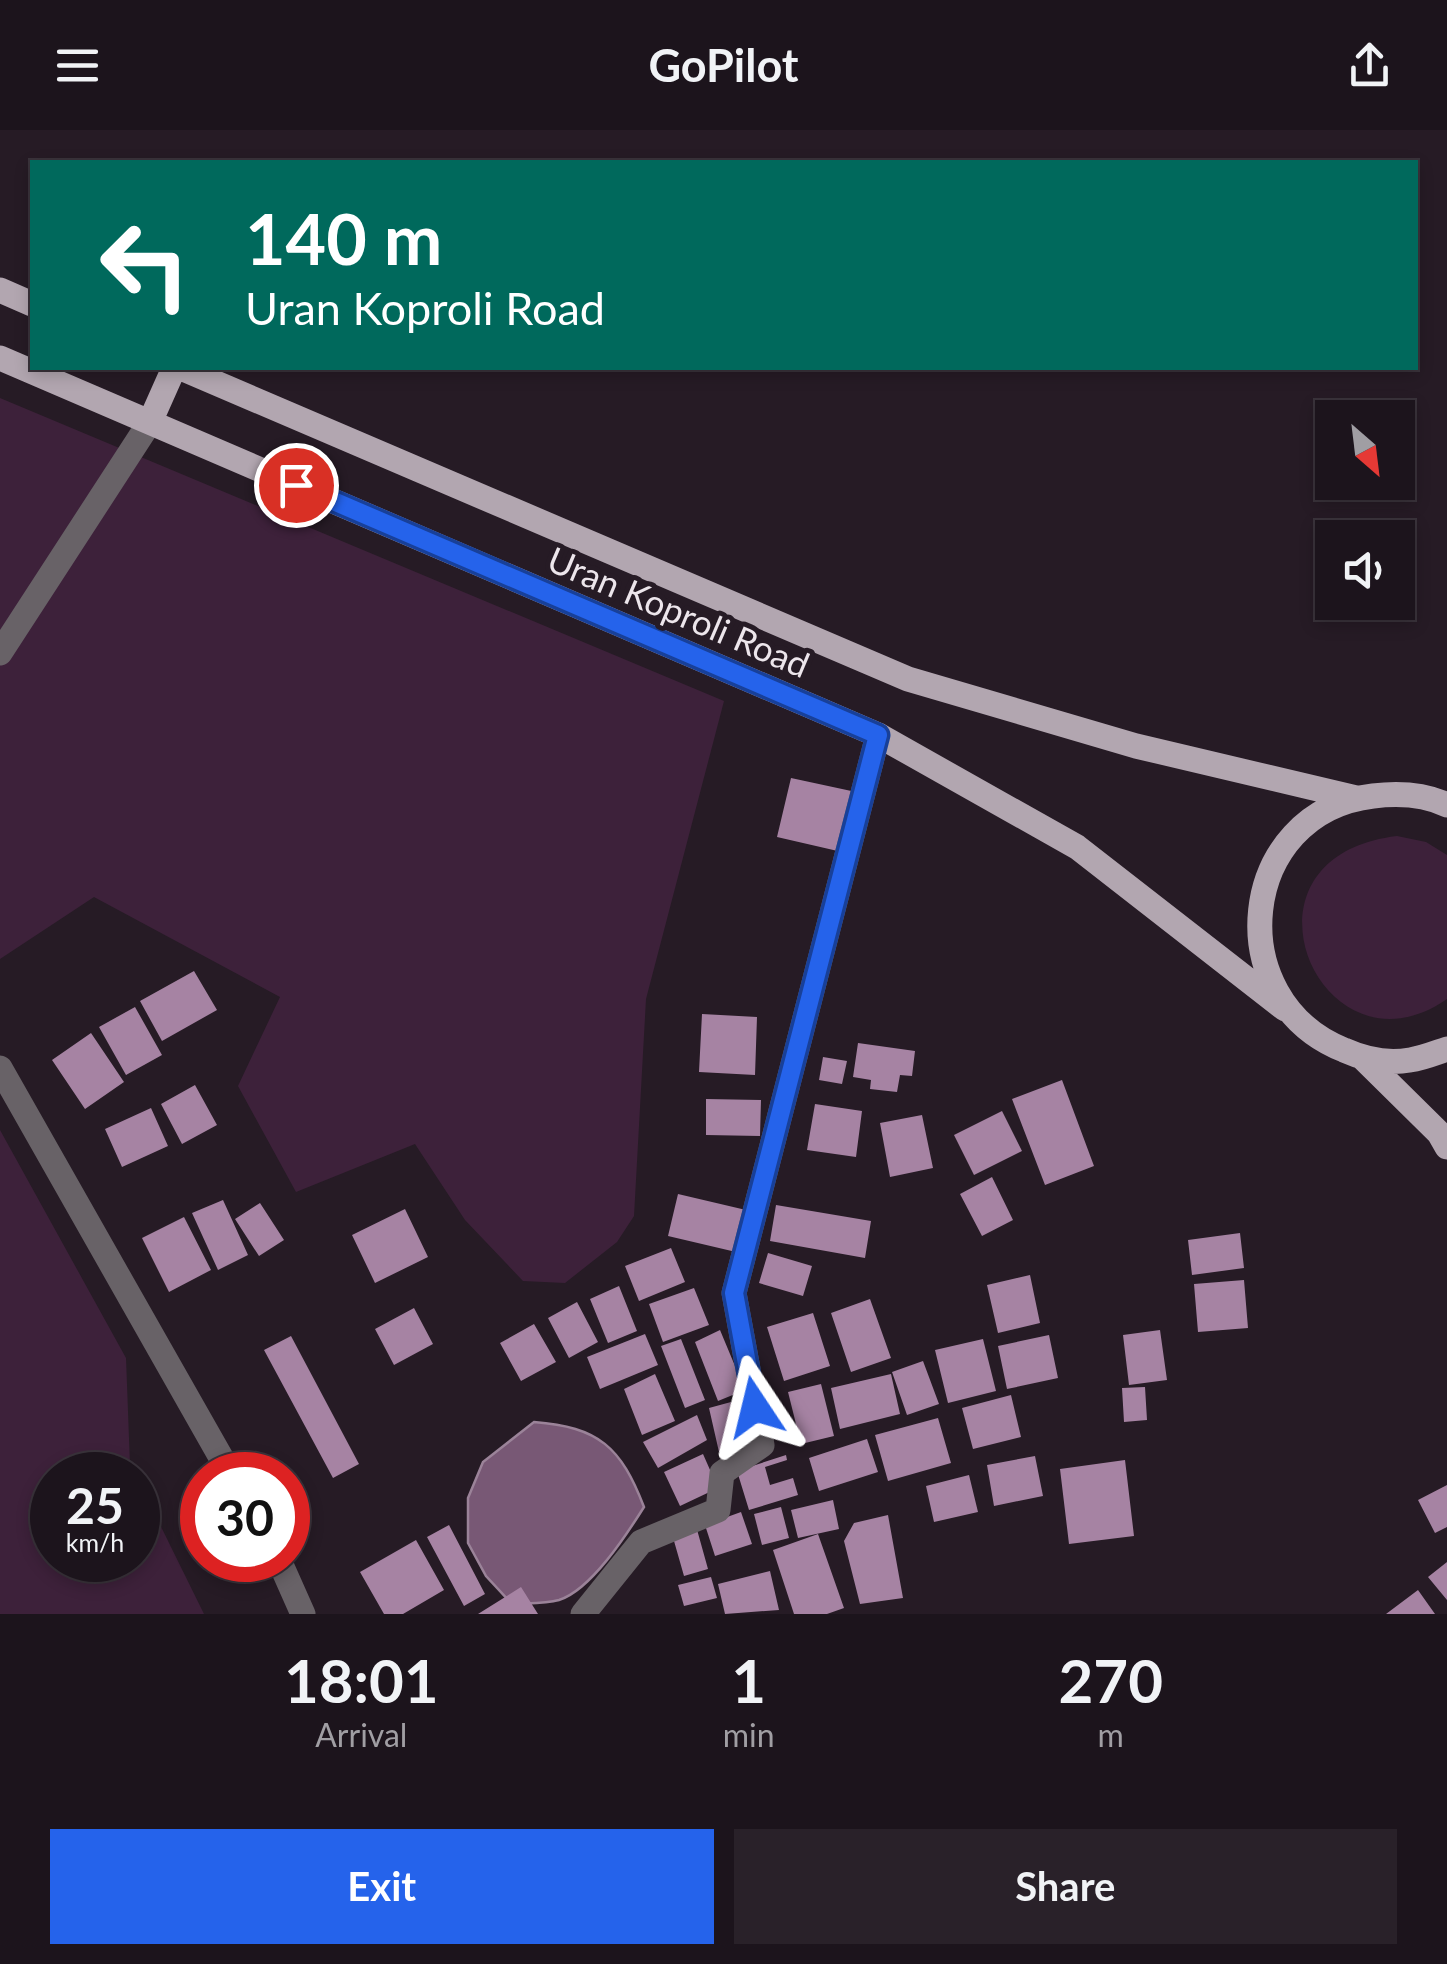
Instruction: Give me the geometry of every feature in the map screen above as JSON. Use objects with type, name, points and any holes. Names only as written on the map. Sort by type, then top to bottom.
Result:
[{"type":"main road","points":[[0,290],[30,303]]},
{"type":"main road","name":"Uran Koproli Road","points":[[0,358],[878,735],[1077,847],[1285,1009],[1320,1041],[1364,1058]]},
{"type":"main road","points":[[150,422],[176,370]]},
{"type":"main road","name":"Uran Koproli Road","points":[[182,370],[908,679],[1136,746],[1356,798]]},
{"type":"main road","points":[[1285,1009],[1265,971],[1258,928],[1264,885],[1284,847],[1316,817],[1356,798],[1447,784]]},
{"type":"main road","points":[[1400,793],[1447,805]]},
{"type":"main road","points":[[1364,1058],[1408,1060],[1447,1049]]},
{"type":"main road","points":[[1364,1058],[1439,1132],[1447,1147]]},
{"type":"street","points":[[0,653],[150,422]]},
{"type":"street","points":[[584,1614],[641,1542],[718,1510],[722,1473],[762,1445],[734,1293],[878,735]]},
{"type":"street","points":[[0,1068],[218,1452]]},
{"type":"street","points":[[289,1582],[303,1614]]},
{"type":"shaded area","points":[[0,398],[724,701],[646,999],[634,1216],[617,1242],[565,1283],[523,1281],[465,1220],[415,1144],[296,1192],[238,1086],[280,997],[94,897],[0,959]]},
{"type":"shaded area","points":[[1397,836],[1426,842],[1447,855],[1447,999],[1401,1018],[1361,1014],[1329,992],[1309,958],[1302,920],[1313,883],[1343,853]]},
{"type":"shaded area","points":[[0,1130],[126,1358],[130,1452],[30,1452],[30,1582],[160,1582],[160,1525],[180,1565],[180,1582],[188,1582],[204,1614],[0,1614]]},
{"type":"shaded area","points":[[534,1422],[575,1429],[605,1444],[626,1469],[644,1507],[607,1560],[571,1594],[554,1601],[512,1604],[486,1576],[468,1543],[468,1498],[483,1462]]},
{"type":"building","points":[[791,778],[856,792],[842,852],[777,837]]},
{"type":"building","points":[[194,971],[217,1010],[162,1041],[140,1001]]},
{"type":"building","points":[[135,1007],[162,1055],[126,1075],[99,1027]]},
{"type":"building","points":[[702,1014],[757,1017],[755,1075],[699,1072]]},
{"type":"building","points":[[91,1033],[124,1082],[85,1109],[52,1060]]},
{"type":"building","points":[[858,1043],[915,1051],[912,1076],[900,1075],[897,1092],[870,1089],[871,1080],[853,1077]]},
{"type":"building","points":[[823,1057],[847,1061],[842,1084],[819,1080]]},
{"type":"building","points":[[1062,1080],[1094,1166],[1045,1185],[1012,1099]]},
{"type":"building","points":[[195,1085],[217,1125],[182,1144],[161,1104]]},
{"type":"building","points":[[706,1099],[761,1100],[760,1136],[706,1135]]},
{"type":"building","points":[[815,1104],[862,1111],[856,1157],[807,1150]]},
{"type":"building","points":[[151,1108],[168,1146],[122,1167],[105,1129]]},
{"type":"building","points":[[1002,1111],[1022,1151],[974,1175],[954,1135]]},
{"type":"building","points":[[922,1115],[933,1168],[890,1177],[880,1123]]},
{"type":"building","points":[[992,1177],[1013,1220],[982,1236],[960,1194]]},
{"type":"building","points":[[678,1194],[746,1210],[736,1252],[668,1236]]},
{"type":"building","points":[[223,1200],[248,1255],[218,1270],[192,1213]]},
{"type":"building","points":[[260,1203],[284,1240],[259,1256],[235,1219]]},
{"type":"building","points":[[776,1205],[871,1221],[865,1258],[770,1241]]},
{"type":"building","points":[[405,1209],[428,1257],[375,1283],[352,1235]]},
{"type":"building","points":[[184,1217],[211,1270],[169,1292],[142,1238]]},
{"type":"building","points":[[1240,1233],[1244,1268],[1192,1275],[1188,1240]]},
{"type":"building","points":[[671,1248],[685,1282],[639,1301],[625,1266]]},
{"type":"building","points":[[768,1253],[812,1266],[803,1296],[759,1283]]},
{"type":"building","points":[[1030,1275],[1040,1323],[998,1333],[987,1285]]},
{"type":"building","points":[[1244,1280],[1248,1328],[1198,1332],[1194,1284]]},
{"type":"building","points":[[619,1286],[637,1331],[608,1343],[590,1299]]},
{"type":"building","points":[[694,1288],[709,1325],[663,1342],[649,1304]]},
{"type":"building","points":[[870,1299],[891,1358],[851,1372],[831,1313]]},
{"type":"building","points":[[577,1302],[598,1342],[569,1358],[548,1318]]},
{"type":"building","points":[[414,1308],[433,1344],[394,1365],[375,1329]]},
{"type":"building","points":[[813,1313],[830,1366],[784,1381],[767,1327]]},
{"type":"building","points":[[534,1324],[556,1362],[521,1381],[500,1343]]},
{"type":"building","points":[[720,1330],[745,1390],[718,1401],[695,1342]]},
{"type":"building","points":[[1160,1330],[1167,1380],[1129,1385],[1123,1335]]},
{"type":"building","points":[[645,1334],[658,1365],[600,1389],[587,1357]]},
{"type":"building","points":[[1049,1335],[1058,1378],[1007,1389],[998,1346]]},
{"type":"building","points":[[291,1336],[359,1464],[333,1478],[264,1350]]},
{"type":"building","points":[[681,1339],[705,1400],[685,1408],[661,1346]]},
{"type":"building","points":[[983,1339],[996,1391],[948,1403],[935,1350]]},
{"type":"building","points":[[923,1361],[939,1404],[907,1415],[892,1372]]},
{"type":"building","points":[[655,1374],[675,1421],[642,1435],[624,1389]]},
{"type":"building","points":[[891,1374],[900,1414],[840,1429],[831,1388]]},
{"type":"building","points":[[821,1384],[834,1436],[801,1444],[788,1392]]},
{"type":"building","points":[[1145,1387],[1147,1420],[1124,1422],[1122,1388]]},
{"type":"building","points":[[1011,1395],[1021,1437],[973,1449],[962,1408]]},
{"type":"building","points":[[731,1402],[742,1446],[719,1452],[709,1408]]},
{"type":"building","points":[[697,1415],[707,1440],[658,1468],[643,1442]]},
{"type":"building","points":[[938,1418],[951,1463],[888,1481],[875,1435]]},
{"type":"building","points":[[867,1439],[878,1472],[819,1491],[809,1458]]},
{"type":"building","points":[[703,1454],[718,1488],[680,1506],[664,1472]]},
{"type":"building","points":[[786,1455],[787,1460],[765,1467],[770,1485],[793,1478],[798,1495],[749,1510],[737,1471]]},
{"type":"building","points":[[1035,1456],[1043,1496],[994,1506],[987,1465]]},
{"type":"building","points":[[1125,1460],[1134,1536],[1069,1544],[1060,1469]]},
{"type":"building","points":[[969,1475],[978,1512],[934,1522],[926,1486]]},
{"type":"building","points":[[1447,1485],[1447,1527],[1435,1533],[1418,1500]]},
{"type":"building","points":[[833,1500],[839,1529],[798,1538],[791,1510]]},
{"type":"building","points":[[781,1507],[789,1538],[762,1545],[754,1514]]},
{"type":"building","points":[[741,1512],[752,1544],[715,1556],[705,1525]]},
{"type":"building","points":[[888,1515],[903,1598],[860,1604],[844,1541],[854,1523]]},
{"type":"building","points":[[449,1525],[485,1594],[464,1606],[427,1537]]},
{"type":"building","points":[[696,1526],[708,1569],[684,1576],[672,1534]]},
{"type":"building","points":[[818,1534],[844,1608],[827,1614],[794,1614],[773,1550]]},
{"type":"building","points":[[416,1540],[444,1590],[403,1614],[384,1614],[360,1572]]},
{"type":"building","points":[[1447,1562],[1447,1600],[1428,1577]]},
{"type":"building","points":[[770,1571],[779,1610],[725,1614],[718,1584]]},
{"type":"building","points":[[711,1577],[717,1598],[684,1606],[678,1585]]},
{"type":"building","points":[[521,1587],[538,1614],[478,1614]]},
{"type":"building","points":[[1418,1590],[1435,1614],[1386,1614]]},
{"type":"route","points":[[296,485],[878,735],[734,1293],[755,1407]]}]
